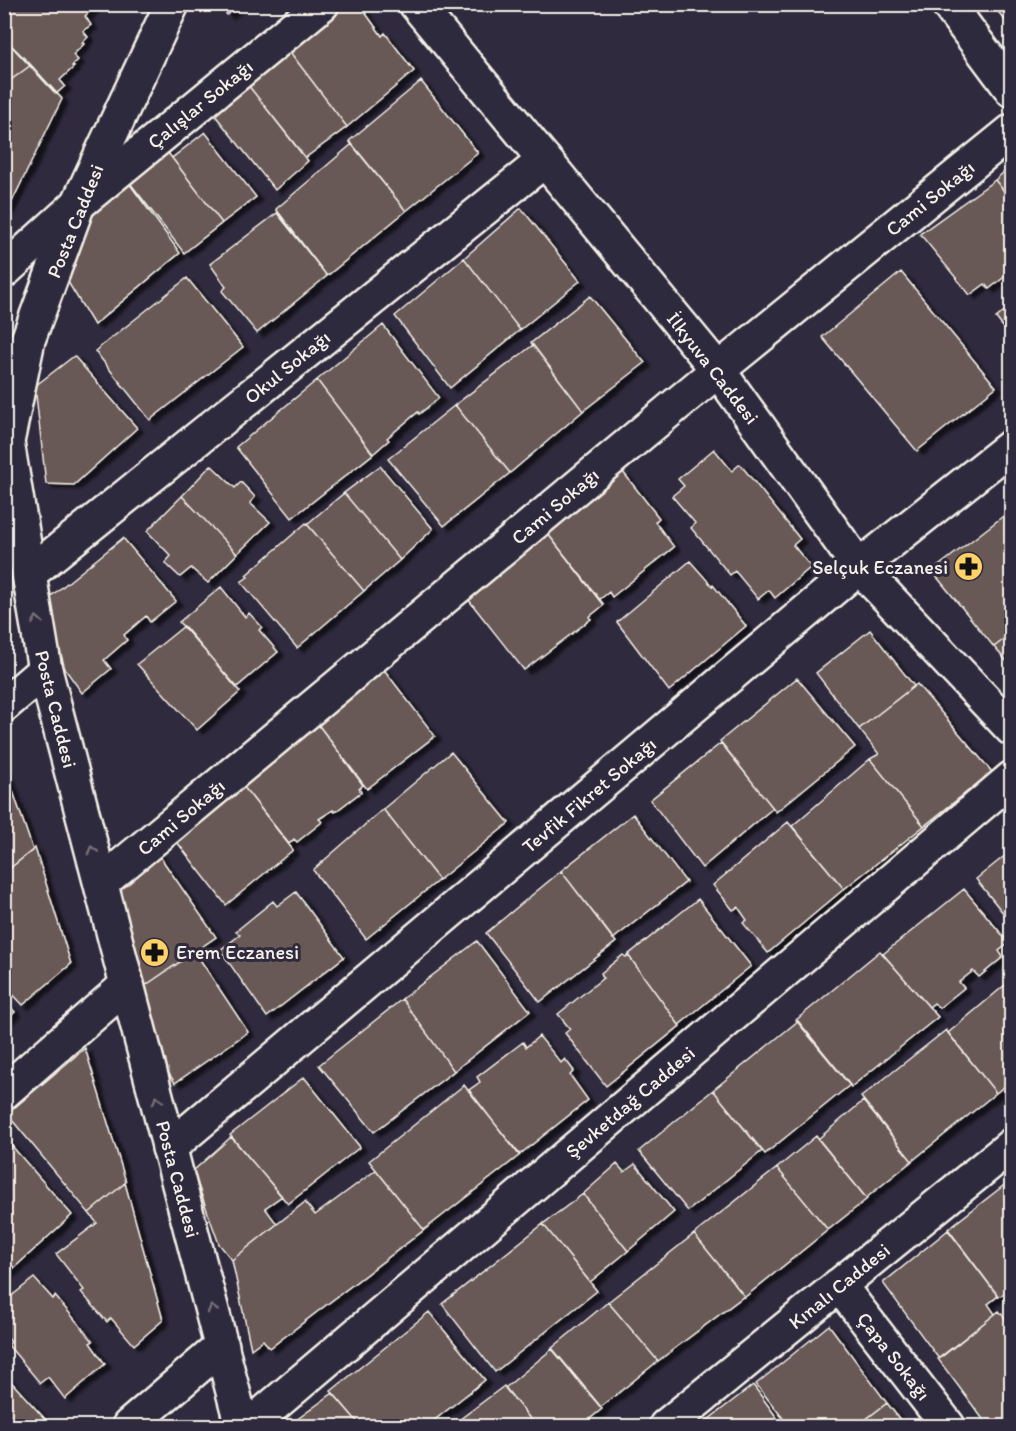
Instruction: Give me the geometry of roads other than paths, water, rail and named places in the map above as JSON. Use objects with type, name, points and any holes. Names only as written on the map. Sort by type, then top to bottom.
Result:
[{"type":"street","name":"Posta Caddesi","points":[[172,4],[78,204],[28,340],[7,442],[45,670],[242,1426]]},
{"type":"street","name":"Çalışlar Sokağı","points":[[4,271],[78,204],[322,4]]},
{"type":"street","name":"İlkyuva Caddesi","points":[[416,4],[718,370],[860,567],[1011,729]]},
{"type":"street","points":[[948,4],[1011,90]]},
{"type":"street","name":"Cami Sokağı","points":[[101,883],[718,370],[1011,132]]},
{"type":"street","name":"Okul Sokağı","points":[[29,574],[544,160]]},
{"type":"street","name":"Tevfik Fikret Sokağı","points":[[169,1148],[860,567],[1011,446]]},
{"type":"street","points":[[4,705],[45,670]]},
{"type":"street","name":"Şevketdağ Caddesi","points":[[249,1426],[1011,778]]},
{"type":"street","points":[[4,1092],[127,985]]},
{"type":"street","name":"Kınalı Caddesi","points":[[666,1426],[1011,1145]]},
{"type":"street","name":"Çapa Sokağı","points":[[839,1285],[948,1426]]},
{"type":"street","points":[[129,1426],[222,1346]]},
{"type":"place","name":"Selçuk Eczanesi","points":[[969,567]]},
{"type":"place","name":"Erem Eczanesi","points":[[155,952]]}]
